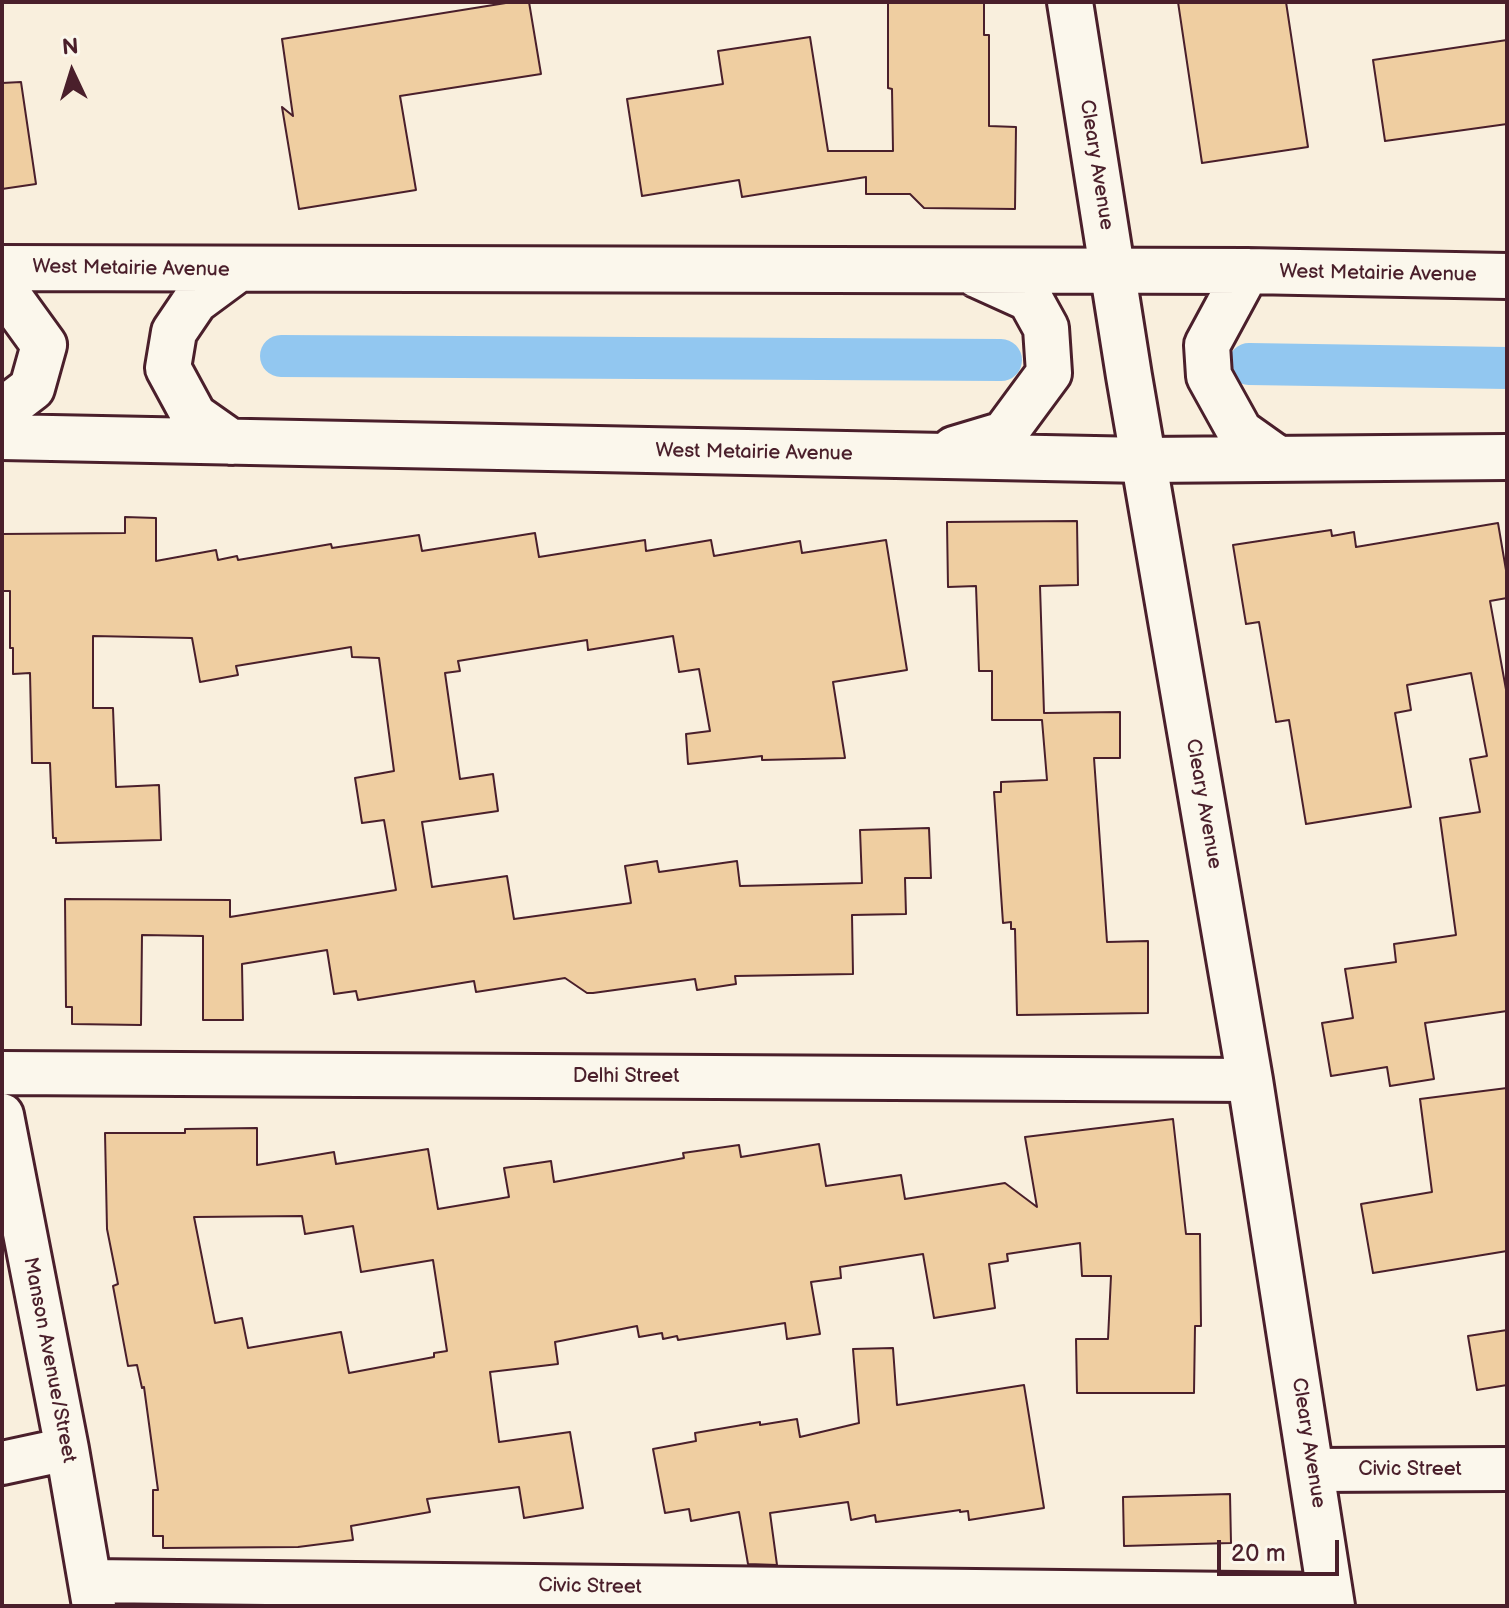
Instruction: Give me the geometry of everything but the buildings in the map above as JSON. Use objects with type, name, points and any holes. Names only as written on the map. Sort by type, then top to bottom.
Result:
[{"type":"main road","name":"Cleary Avenue","points":[[1070,2],[1144,460],[1250,1080],[1331,1601]]},
{"type":"main road","name":"West Metairie Avenue","points":[[2,268],[1247,271],[1507,276]]},
{"type":"main road","points":[[231,442],[194,416],[168,368],[174,332],[195,301],[237,270]]},
{"type":"main road","points":[[929,456],[1004,434],[1049,373],[1046,328],[1030,299],[970,271]]},
{"type":"main road","points":[[1247,271],[1207,345],[1209,376],[1240,432],[1278,459]]},
{"type":"main road","points":[[2,294],[10,298],[44,345],[32,388],[2,411]]},
{"type":"main road","name":"West Metairie Avenue","points":[[2,437],[1144,460],[1507,457]]},
{"type":"street","name":"Delhi Street","points":[[2,1073],[1250,1080]]},
{"type":"street","name":"Manson Avenue/Street","points":[[2,1115],[92,1594]]},
{"type":"street","points":[[2,1463],[67,1449]]},
{"type":"street","name":"Civic Street","points":[[1313,1470],[1507,1469]]},
{"type":"street","name":"Civic Street","points":[[92,1594],[1331,1601]]},
{"type":"waterway","points":[[281,356],[1001,360]]},
{"type":"waterway","points":[[1249,364],[1507,368]]}]
